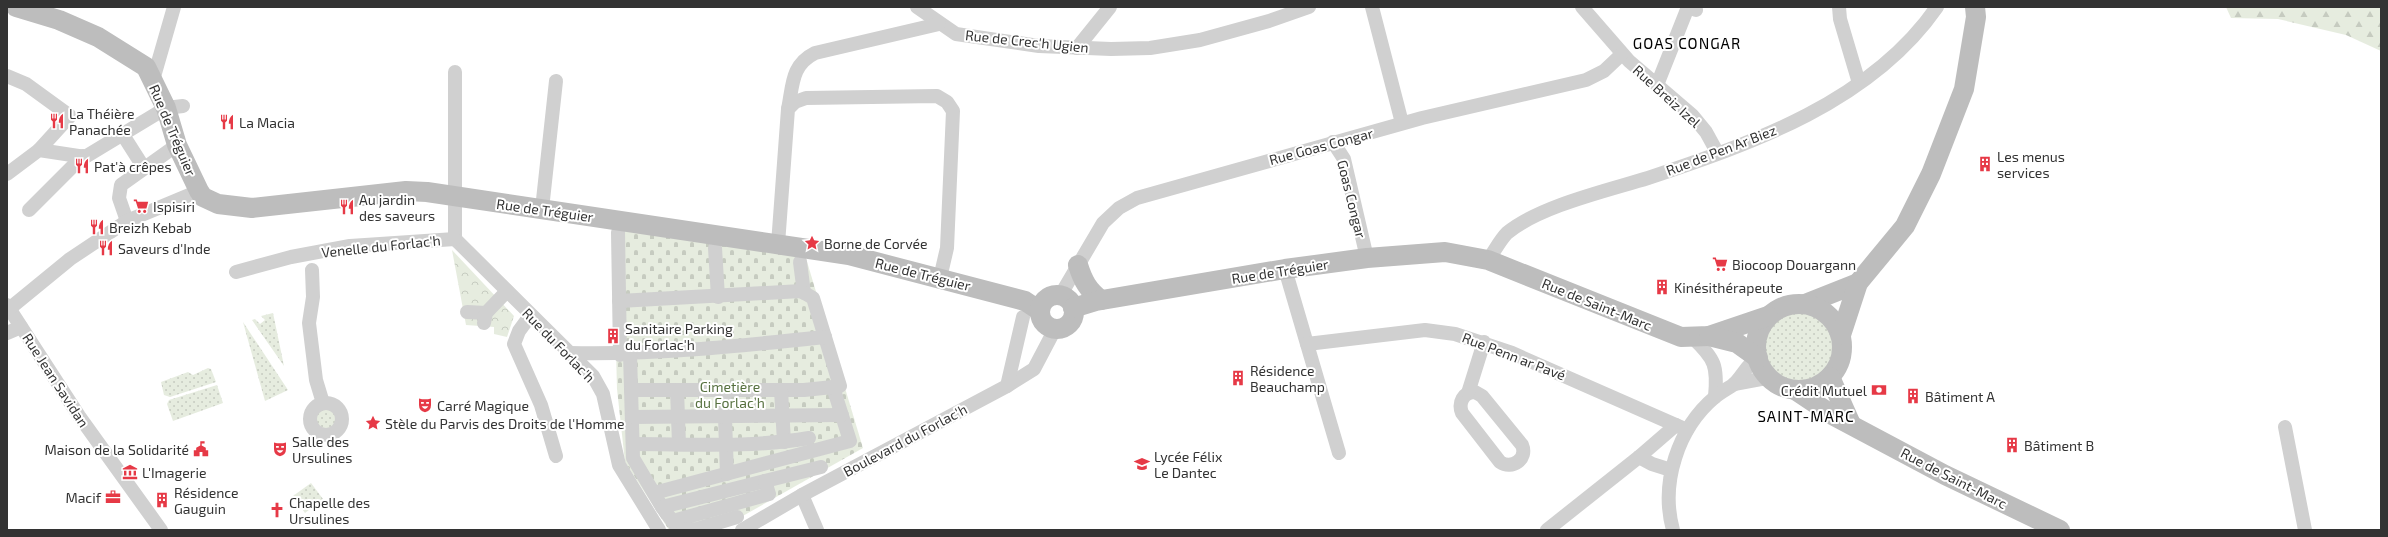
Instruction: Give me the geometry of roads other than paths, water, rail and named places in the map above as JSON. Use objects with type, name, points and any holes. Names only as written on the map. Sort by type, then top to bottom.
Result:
[{"type":"main road","name":"Rue de Tréguier","points":[[16,7],[59,20],[92,34],[131,57],[155,74],[174,107],[176,145],[200,191],[209,201],[240,208],[406,191],[454,196],[778,244],[849,256],[940,278],[1025,301],[1031,314],[1047,298],[1067,302],[1101,300],[1285,268],[1367,258],[1434,252],[1488,260]]},
{"type":"main road","points":[[1841,335],[1858,283],[1905,226],[1931,174],[1964,89],[1976,17],[1975,7]]},
{"type":"main road","name":"Rue de Saint-Marc","points":[[1488,260],[1664,331],[1737,344],[1758,358]]},
{"type":"main road","points":[[1078,265],[1083,281],[1090,291],[1101,300]]},
{"type":"main road","points":[[1701,337],[1768,316],[1780,308],[1805,304],[1858,283]]},
{"type":"main road","points":[[1031,314],[1055,329],[1068,325],[1073,317],[1067,302]]},
{"type":"main road","points":[[1768,316],[1757,336],[1758,358],[1762,367],[1771,379],[1782,386],[1795,390],[1807,389],[1820,385],[1830,377],[1841,359],[1843,347],[1841,335],[1836,324],[1827,314],[1817,308],[1805,304]]},
{"type":"main road","points":[[1830,377],[1850,422]]},
{"type":"main road","name":"Rue de Saint-Marc","points":[[1795,390],[1823,409],[1850,422],[1945,475],[2060,530]]},
{"type":"street","points":[[155,74],[174,7]]},
{"type":"street","name":"Rue de Crec'h Ugien","points":[[916,7],[956,34],[1039,46],[1076,48],[1157,47],[1200,40],[1269,21],[1308,7]]},
{"type":"street","points":[[1076,48],[1110,7]]},
{"type":"street","points":[[1372,7],[1402,123]]},
{"type":"street","name":"Rue Breiz Izel","points":[[1582,7],[1622,54],[1692,115],[1706,132],[1717,152]]},
{"type":"street","points":[[1657,85],[1688,7],[1696,10]]},
{"type":"street","points":[[1832,7],[1839,13],[1859,83]]},
{"type":"street","name":"Rue de Pen Ar Biez","points":[[1488,260],[1506,234],[1524,222],[1549,211],[1717,152],[1798,121],[1859,83],[1904,48],[1937,7]]},
{"type":"street","points":[[778,244],[788,109],[796,68],[805,58],[815,53],[940,24]]},
{"type":"street","name":"Rue Goas Congar","points":[[1067,302],[1078,265],[1103,223],[1119,208],[1137,198],[1402,123],[1586,80],[1604,71],[1622,54]]},
{"type":"street","points":[[455,72],[455,239]]},
{"type":"street","points":[[7,76],[26,84],[70,116],[39,150],[7,174]]},
{"type":"street","points":[[542,209],[556,81]]},
{"type":"street","points":[[788,109],[795,102],[806,98],[937,96],[947,102],[954,111],[947,248],[940,278]]},
{"type":"street","points":[[39,150],[85,157],[174,107]]},
{"type":"street","points":[[123,135],[144,168]]},
{"type":"street","name":"Goas Congar","points":[[1333,142],[1344,159],[1367,258]]},
{"type":"street","points":[[127,221],[119,198],[121,185],[176,145]]},
{"type":"street","points":[[29,210],[82,156]]},
{"type":"street","points":[[8,307],[70,260],[127,221],[200,191]]},
{"type":"street","points":[[618,232],[619,301],[631,390],[634,458],[662,508],[678,527],[769,494],[765,481]]},
{"type":"street","name":"Venelle du Forlac'h","points":[[236,272],[311,261],[350,246],[455,239]]},
{"type":"street","name":"Rue du Forlac'h","points":[[455,239],[530,316],[593,376],[603,394],[619,465],[659,530]]},
{"type":"street","points":[[715,248],[718,297]]},
{"type":"street","points":[[311,261],[313,297],[309,323],[316,380],[323,403]]},
{"type":"street","points":[[800,262],[804,293]]},
{"type":"street","points":[[1285,268],[1339,453]]},
{"type":"street","points":[[467,312],[485,318],[507,291]]},
{"type":"street","points":[[619,301],[718,297],[801,291],[813,298],[840,386],[781,390],[631,390]]},
{"type":"street","name":"Rue Jean Savidan","points":[[8,307],[79,416],[161,530]]},
{"type":"street","name":"Boulevard du Forlac'h","points":[[678,527],[697,529],[739,524],[802,495],[1007,386],[1031,314]]},
{"type":"street","points":[[530,316],[519,332],[514,344],[540,404],[556,456]]},
{"type":"street","points":[[7,333],[21,327]]},
{"type":"street","points":[[1007,386],[1034,369],[1055,329]]},
{"type":"street","name":"Rue Penn ar Pavé","points":[[1307,344],[1425,330],[1455,334],[1484,342],[1681,427]]},
{"type":"street","points":[[570,353],[625,354],[687,351],[825,337]]},
{"type":"street","points":[[1701,337],[1714,362],[1718,374],[1715,397]]},
{"type":"street","points":[[1468,393],[1475,392],[1482,396],[1522,445],[1524,451],[1522,458],[1513,464],[1507,465],[1500,462],[1462,413],[1461,401],[1468,393],[1484,342]]},
{"type":"street","points":[[1548,530],[1639,457],[1681,427],[1715,397],[1734,384],[1753,361],[1758,358]]},
{"type":"street","points":[[1734,384],[1761,379],[1771,379]]},
{"type":"street","points":[[654,494],[850,441],[833,387]]},
{"type":"street","points":[[677,390],[678,444]]},
{"type":"street","points":[[724,390],[727,474]]},
{"type":"street","points":[[781,390],[784,442]]},
{"type":"street","points":[[632,417],[782,417],[842,415]]},
{"type":"street","points":[[1673,530],[1668,482],[1681,427]]},
{"type":"street","points":[[2284,427],[2305,530]]},
{"type":"street","points":[[633,444],[726,444],[784,442],[809,438]]},
{"type":"street","points":[[1639,457],[1652,464],[1671,470]]},
{"type":"street","points":[[662,508],[820,467]]},
{"type":"street","points":[[802,495],[817,530]]},
{"type":"place","name":"La Théière Panachée","points":[[57,121]]},
{"type":"place","name":"La Macia","points":[[227,122]]},
{"type":"place","name":"Les menus services","points":[[1985,164]]},
{"type":"place","name":"Pat'à crêpes","points":[[82,166]]},
{"type":"place","name":"Ispisiri","points":[[141,206]]},
{"type":"place","name":"Au jardin des saveurs","points":[[347,207]]},
{"type":"place","name":"Breizh Kebab","points":[[97,227]]},
{"type":"place","name":"Borne de Corvée","points":[[812,243]]},
{"type":"place","name":"Saveurs d'Inde","points":[[106,248]]},
{"type":"place","name":"Biocoop Douargann","points":[[1720,264]]},
{"type":"place","name":"Kinésithérapeute","points":[[1662,287]]},
{"type":"place","name":"Sanitaire Parking du Forlac'h","points":[[613,336]]},
{"type":"place","name":"Résidence Beauchamp","points":[[1238,378]]},
{"type":"place","name":"Crédit Mutuel","points":[[1879,390]]},
{"type":"place","name":"Bâtiment A","points":[[1913,396]]},
{"type":"place","name":"Carré Magique","points":[[425,405]]},
{"type":"place","name":"Stèle du Parvis des Droits de l'Homme","points":[[373,423]]},
{"type":"place","name":"Bâtiment B","points":[[2012,445]]},
{"type":"place","name":"Maison de la Solidarité","points":[[201,449]]},
{"type":"place","name":"Salle des Ursulines","points":[[280,449]]},
{"type":"place","name":"Lycée Félix Le Dantec","points":[[1142,464]]},
{"type":"place","name":"L'Imagerie","points":[[130,472]]},
{"type":"place","name":"Macif","points":[[113,497]]},
{"type":"place","name":"Résidence Gauguin","points":[[162,500]]},
{"type":"place","name":"Chapelle des Ursulines","points":[[277,510]]},
{"type":"district","name":"GOAS CONGAR","points":[[1687,43]]},
{"type":"district","name":"SAINT-MARC","points":[[1806,416]]},
{"type":"park label","name":"Cimetière du Forlac’h","points":[[730,394]]}]
